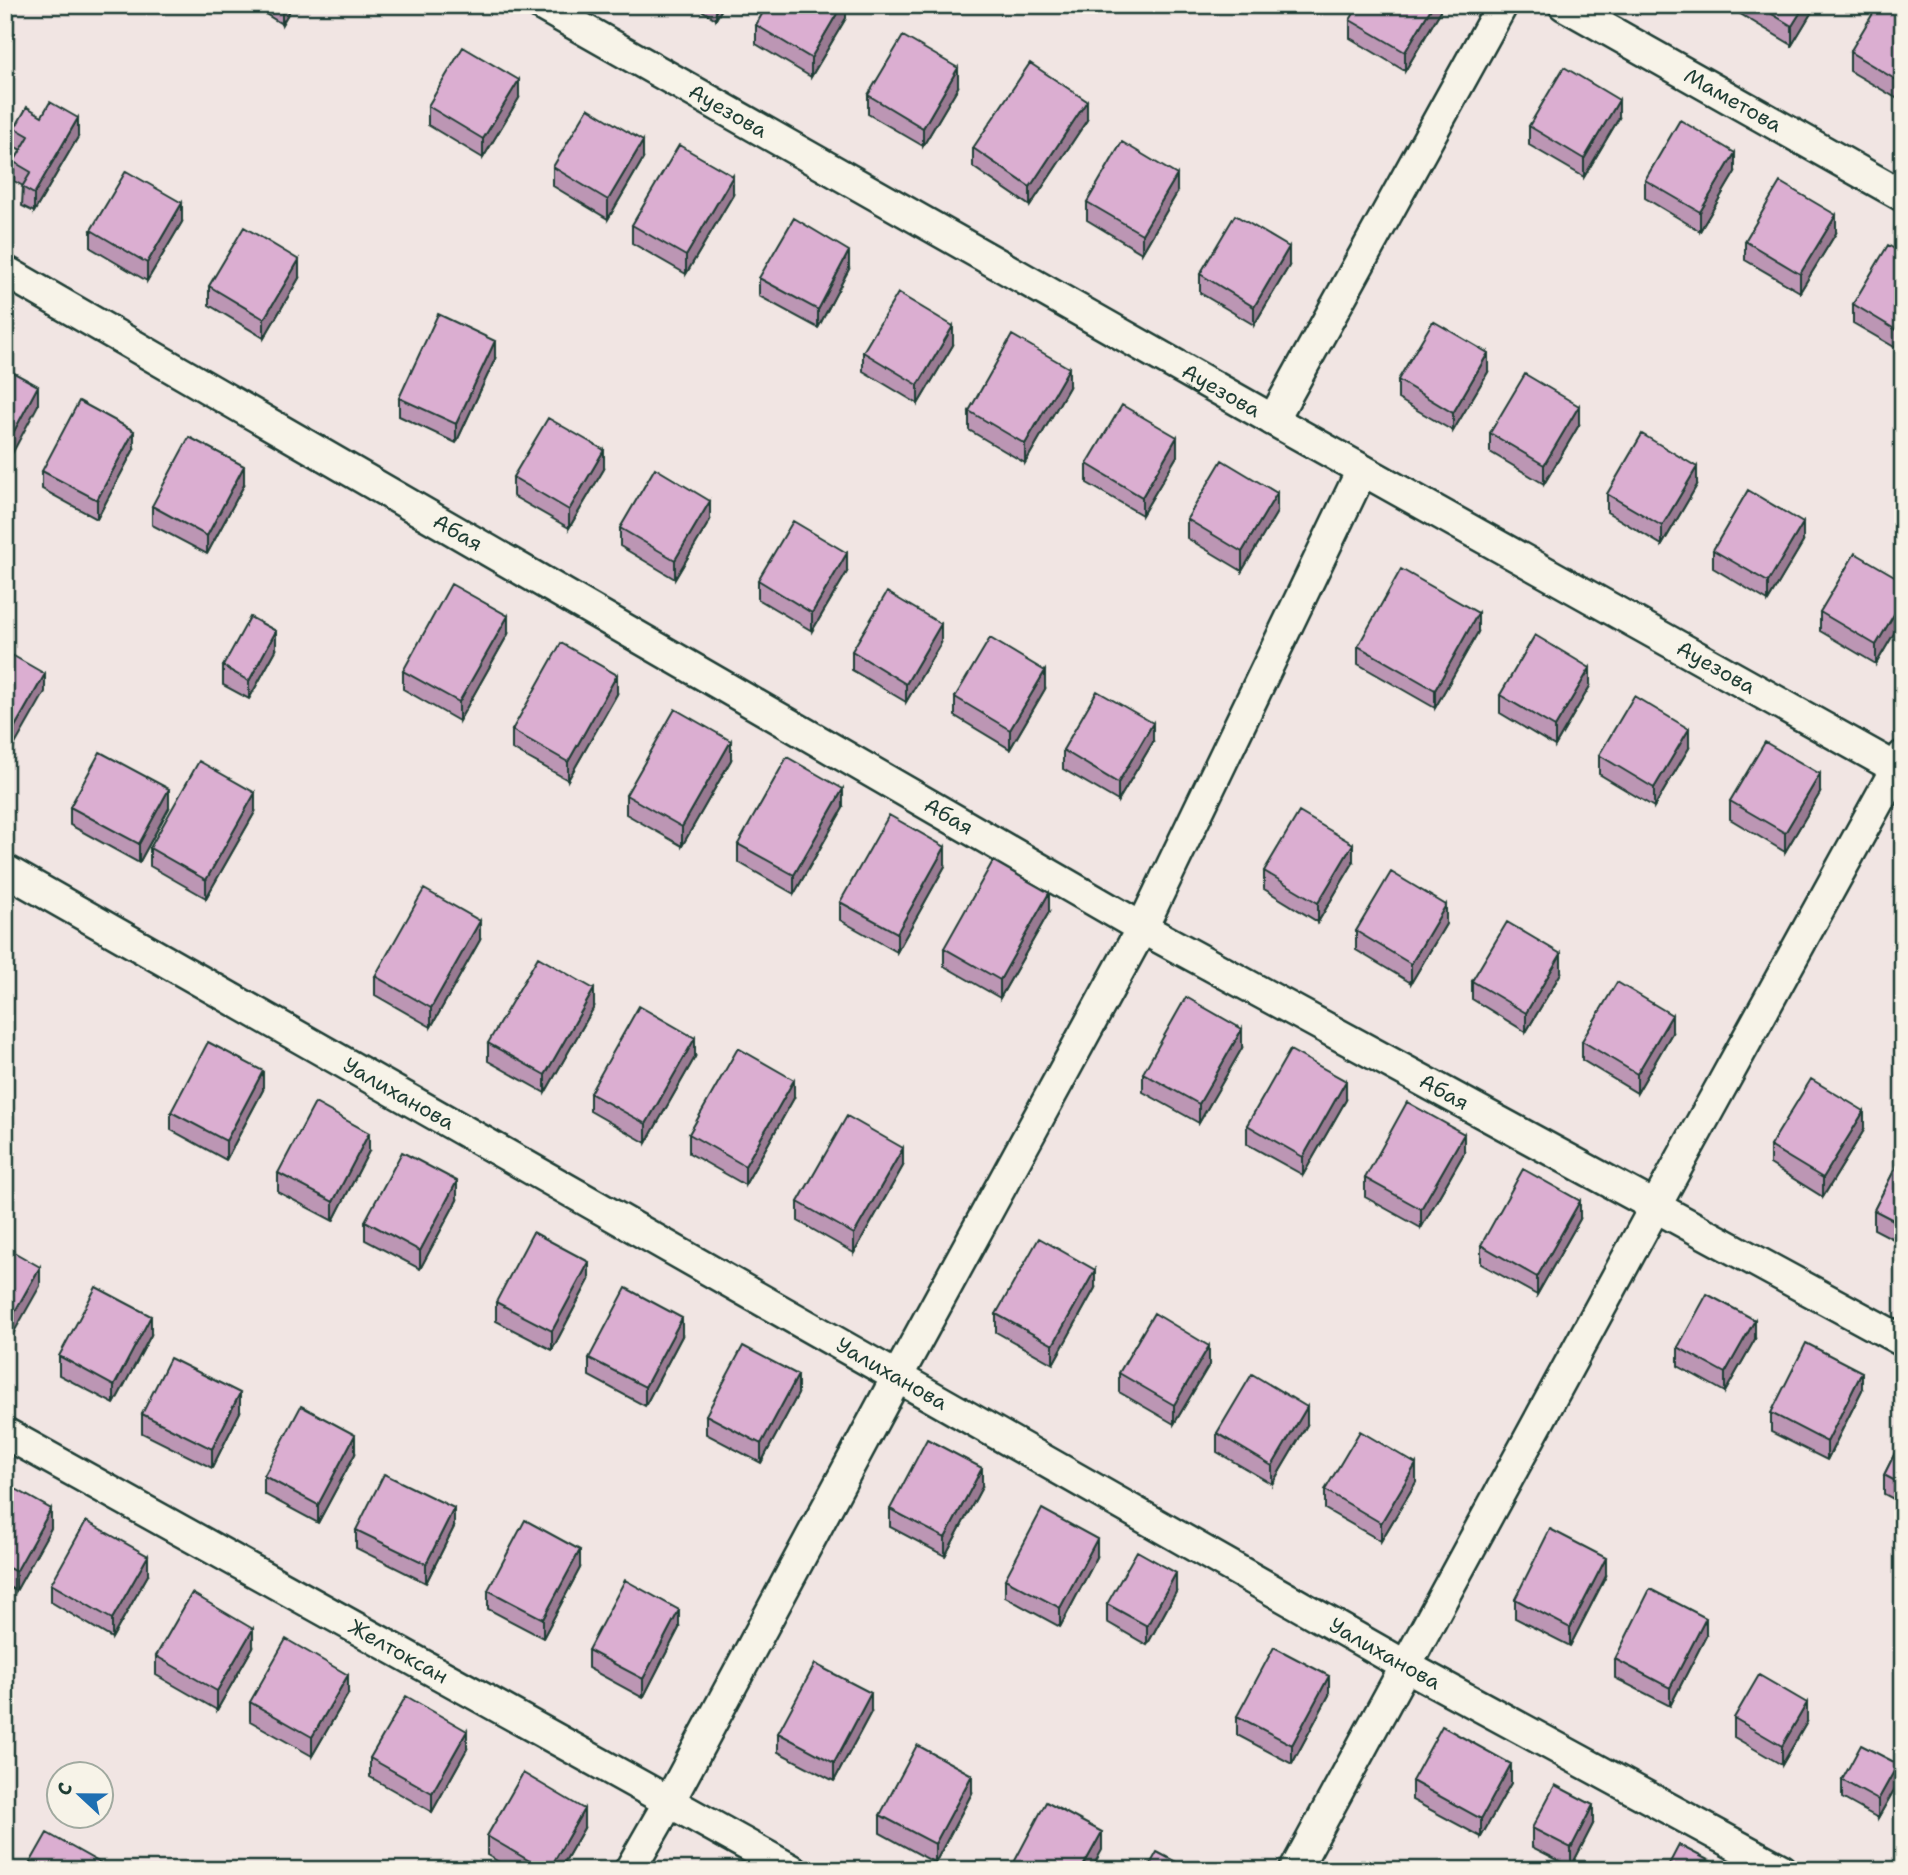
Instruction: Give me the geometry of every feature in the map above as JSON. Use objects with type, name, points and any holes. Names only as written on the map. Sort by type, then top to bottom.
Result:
[{"type":"street","name":"Ауезова","points":[[541,5],[1362,470],[1900,765]]},
{"type":"street","points":[[1273,420],[1502,5]]},
{"type":"street","name":"Маметова","points":[[1564,5],[1903,196]]},
{"type":"street","name":"Абая","points":[[5,271],[1142,928],[1903,1341]]},
{"type":"street","points":[[630,1870],[1142,928],[1362,470]]},
{"type":"street","points":[[1295,1870],[1655,1207],[1900,765]]},
{"type":"street","name":"Уалиханова","points":[[5,870],[1406,1666],[1782,1870]]},
{"type":"street","name":"Желтоксан","points":[[5,1433],[792,1870]]},
{"type":"building","points":[[767,5],[842,5],[811,58],[756,25]]},
{"type":"building","points":[[1359,5],[1433,5],[1405,52],[1350,20]]},
{"type":"building","points":[[1757,5],[1805,5],[1792,26]]},
{"type":"building","points":[[1878,5],[1903,5],[1903,84],[1850,52]]},
{"type":"building","points":[[903,36],[958,68],[923,128],[868,95]]},
{"type":"building","points":[[463,47],[519,80],[483,139],[428,106]]},
{"type":"building","points":[[1030,63],[1087,101],[1030,187],[973,148]]},
{"type":"building","points":[[1564,67],[1619,100],[1584,159],[1529,126]]},
{"type":"building","points":[[50,102],[78,118],[34,194],[22,187],[31,172],[14,162],[29,136],[15,128],[27,107],[42,116]]},
{"type":"building","points":[[588,108],[643,141],[608,200],[553,167]]},
{"type":"building","points":[[1680,120],[1735,153],[1700,212],[1645,180]]},
{"type":"building","points":[[1122,142],[1177,175],[1142,234],[1087,202]]},
{"type":"building","points":[[679,145],[733,176],[686,256],[632,225]]},
{"type":"building","points":[[126,171],[182,203],[147,263],[91,230]]},
{"type":"building","points":[[1780,182],[1836,215],[1800,274],[1745,241]]},
{"type":"building","points":[[1235,215],[1289,247],[1254,307],[1200,274]]},
{"type":"building","points":[[794,218],[849,251],[818,310],[759,278]]},
{"type":"building","points":[[244,227],[299,260],[264,319],[209,286]]},
{"type":"building","points":[[1888,245],[1903,254],[1903,334],[1853,304]]},
{"type":"building","points":[[898,293],[953,326],[918,385],[863,352]]},
{"type":"building","points":[[438,314],[495,341],[456,424],[399,398]]},
{"type":"building","points":[[1433,321],[1488,353],[1453,413],[1398,380]]},
{"type":"building","points":[[1012,335],[1069,368],[1025,444],[969,411]]},
{"type":"building","points":[[5,368],[38,386],[5,448]]},
{"type":"building","points":[[1525,374],[1579,406],[1544,465],[1490,433]]},
{"type":"building","points":[[79,401],[134,431],[97,500],[42,471]]},
{"type":"building","points":[[1122,405],[1177,437],[1142,497],[1087,464]]},
{"type":"building","points":[[548,418],[604,450],[569,510],[513,477]]},
{"type":"building","points":[[1642,434],[1697,467],[1662,526],[1607,494]]},
{"type":"building","points":[[189,437],[244,466],[207,536],[152,506]]},
{"type":"building","points":[[1222,460],[1277,493],[1242,552],[1187,519]]},
{"type":"building","points":[[655,468],[710,501],[675,560],[620,528]]},
{"type":"building","points":[[1748,490],[1803,523],[1768,582],[1713,550]]},
{"type":"building","points":[[793,521],[847,553],[812,613],[758,580]]},
{"type":"building","points":[[1855,553],[1903,581],[1903,599],[1876,645],[1820,612]]},
{"type":"building","points":[[1401,569],[1478,613],[1435,690],[1358,646]]},
{"type":"building","points":[[451,584],[508,616],[459,702],[403,671]]},
{"type":"building","points":[[887,592],[941,624],[906,684],[852,651]]},
{"type":"building","points":[[250,617],[276,631],[249,681],[223,666]]},
{"type":"building","points":[[1535,635],[1590,668],[1555,727],[1500,695]]},
{"type":"building","points":[[990,638],[1045,671],[1010,730],[955,697]]},
{"type":"building","points":[[561,643],[617,675],[568,762],[512,730]]},
{"type":"building","points":[[5,651],[45,674],[5,744]]},
{"type":"building","points":[[1097,691],[1153,723],[1118,783],[1063,750]]},
{"type":"building","points":[[1634,696],[1689,729],[1654,788],[1599,755]]},
{"type":"building","points":[[675,709],[731,741],[682,827],[626,795]]},
{"type":"building","points":[[1765,742],[1820,774],[1785,833],[1730,801]]},
{"type":"building","points":[[100,752],[169,789],[139,844],[70,807]]},
{"type":"building","points":[[787,757],[843,789],[794,875],[738,844]]},
{"type":"building","points":[[199,761],[255,793],[206,880],[150,848]]},
{"type":"building","points":[[1299,812],[1353,844],[1318,903],[1264,871]]},
{"type":"building","points":[[889,815],[945,847],[897,933],[840,902]]},
{"type":"building","points":[[993,861],[1049,893],[1000,980],[944,948]]},
{"type":"building","points":[[1391,872],[1446,905],[1411,964],[1356,931]]},
{"type":"building","points":[[424,889],[480,921],[431,1008],[375,976]]},
{"type":"building","points":[[1903,917],[1903,938],[1894,934]]},
{"type":"building","points":[[1507,922],[1561,954],[1526,1013],[1472,981]]},
{"type":"building","points":[[538,957],[594,989],[545,1075],[488,1043]]},
{"type":"building","points":[[1617,982],[1672,1015],[1637,1074],[1582,1041]]},
{"type":"building","points":[[1186,997],[1242,1029],[1199,1104],[1143,1073]]},
{"type":"building","points":[[639,1006],[695,1038],[646,1124],[590,1093]]},
{"type":"building","points":[[208,1042],[263,1071],[226,1141],[171,1112]]},
{"type":"building","points":[[738,1048],[794,1080],[745,1166],[689,1134]]},
{"type":"building","points":[[1290,1050],[1346,1081],[1303,1157],[1247,1125]]},
{"type":"building","points":[[1811,1079],[1864,1111],[1823,1178],[1770,1146]]},
{"type":"building","points":[[1407,1102],[1464,1134],[1421,1209],[1365,1178]]},
{"type":"building","points":[[315,1103],[369,1133],[333,1202],[278,1173]]},
{"type":"building","points":[[847,1116],[903,1148],[854,1234],[798,1202]]},
{"type":"building","points":[[402,1152],[457,1181],[420,1251],[365,1221]]},
{"type":"building","points":[[1903,1153],[1903,1225],[1874,1210]]},
{"type":"building","points":[[1523,1169],[1580,1201],[1537,1277],[1481,1245]]},
{"type":"building","points":[[533,1232],[589,1262],[552,1331],[496,1302]]},
{"type":"building","points":[[1039,1238],[1095,1270],[1053,1345],[996,1314]]},
{"type":"building","points":[[5,1247],[40,1267],[5,1329]]},
{"type":"building","points":[[96,1287],[151,1316],[114,1386],[59,1356]]},
{"type":"building","points":[[626,1288],[682,1318],[645,1387],[589,1358]]},
{"type":"building","points":[[1707,1294],[1755,1320],[1725,1373],[1678,1347]]},
{"type":"building","points":[[1154,1313],[1209,1346],[1174,1405],[1119,1373]]},
{"type":"building","points":[[1806,1343],[1862,1372],[1827,1442],[1771,1413]]},
{"type":"building","points":[[743,1346],[798,1375],[761,1444],[706,1415]]},
{"type":"building","points":[[170,1358],[240,1393],[212,1449],[142,1414]]},
{"type":"building","points":[[1252,1374],[1307,1407],[1272,1466],[1217,1433]]},
{"type":"building","points":[[301,1406],[355,1435],[318,1505],[264,1476]]},
{"type":"building","points":[[1360,1431],[1416,1464],[1381,1523],[1325,1490]]},
{"type":"building","points":[[1903,1437],[1903,1485],[1884,1475]]},
{"type":"building","points":[[927,1439],[982,1468],[945,1538],[890,1509]]},
{"type":"building","points":[[384,1474],[454,1508],[426,1564],[356,1530]]},
{"type":"building","points":[[5,1483],[51,1509],[16,1572],[5,1566]]},
{"type":"building","points":[[1042,1509],[1097,1539],[1060,1608],[1005,1579]]},
{"type":"building","points":[[525,1520],[580,1550],[543,1619],[488,1590]]},
{"type":"building","points":[[86,1521],[148,1556],[112,1619],[51,1584]]},
{"type":"building","points":[[1550,1529],[1606,1558],[1570,1628],[1515,1599]]},
{"type":"building","points":[[1137,1551],[1176,1573],[1147,1626],[1107,1604]]},
{"type":"building","points":[[625,1580],[679,1610],[643,1679],[588,1650]]},
{"type":"building","points":[[1650,1589],[1706,1618],[1670,1688],[1615,1659]]},
{"type":"building","points":[[192,1593],[253,1629],[217,1691],[156,1656]]},
{"type":"building","points":[[286,1639],[348,1675],[312,1737],[250,1702]]},
{"type":"building","points":[[1274,1647],[1329,1676],[1292,1745],[1237,1716]]},
{"type":"building","points":[[815,1664],[871,1693],[834,1763],[778,1733]]},
{"type":"building","points":[[1759,1675],[1807,1703],[1782,1746],[1734,1718]]},
{"type":"building","points":[[406,1696],[467,1731],[432,1793],[370,1758]]},
{"type":"building","points":[[1442,1726],[1511,1764],[1481,1819],[1412,1781]]},
{"type":"building","points":[[917,1745],[972,1775],[935,1844],[880,1815]]},
{"type":"building","points":[[1861,1745],[1898,1764],[1878,1800],[1842,1780]]},
{"type":"building","points":[[523,1773],[584,1809],[549,1870],[487,1836]]},
{"type":"building","points":[[1555,1785],[1593,1805],[1571,1848],[1532,1828]]},
{"type":"building","points":[[1046,1802],[1102,1832],[1081,1870],[1010,1870]]},
{"type":"building","points":[[47,1833],[109,1868],[108,1870],[26,1870]]},
{"type":"building","points":[[1679,1845],[1727,1870],[1666,1870]]},
{"type":"building","points":[[1157,1852],[1191,1870],[1147,1870]]}]
